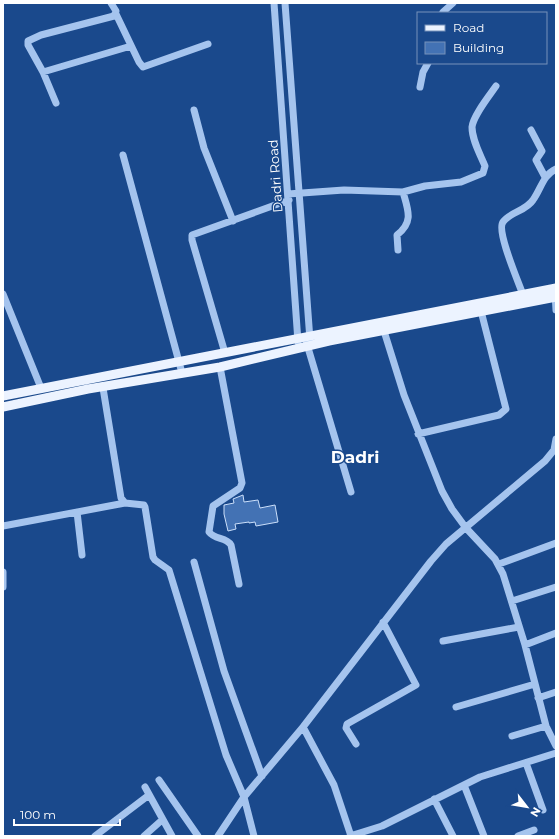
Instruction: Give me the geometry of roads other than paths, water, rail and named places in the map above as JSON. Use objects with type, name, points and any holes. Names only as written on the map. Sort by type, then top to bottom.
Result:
[{"type":"main road","points":[[3,407],[220,367],[305,342],[523,295],[555,293]]},
{"type":"main road","points":[[3,396],[225,353],[384,331],[481,311],[555,293]]},
{"type":"street","points":[[111,3],[131,46],[143,67],[208,44]]},
{"type":"street","name":"Dadri Road","points":[[274,3],[288,197],[305,342]]},
{"type":"street","name":"Dadri Road","points":[[285,3],[300,192],[305,342]]},
{"type":"street","points":[[442,3],[443,12]]},
{"type":"street","points":[[443,12],[453,3]]},
{"type":"street","points":[[56,103],[43,72],[28,44],[28,41],[41,35],[116,14]]},
{"type":"street","points":[[43,72],[131,46]]},
{"type":"street","points":[[278,61],[290,60]]},
{"type":"street","points":[[420,87],[423,72],[427,64]]},
{"type":"street","points":[[225,353],[191,237],[194,234],[233,221],[300,192],[344,190],[404,192],[425,186],[461,182],[484,171],[485,166],[476,144],[472,127],[484,104],[496,86]]},
{"type":"street","points":[[194,110],[204,148],[233,221]]},
{"type":"street","points":[[531,130],[542,151],[536,160],[545,177]]},
{"type":"street","points":[[123,155],[182,373]]},
{"type":"street","points":[[523,295],[503,238],[501,226],[504,220],[530,204],[545,177],[556,169]]},
{"type":"street","points":[[398,250],[397,235],[406,227],[409,219],[404,192]]},
{"type":"street","points":[[555,293],[556,310]]},
{"type":"street","points":[[3,294],[41,388]]},
{"type":"street","points":[[418,434],[499,415],[506,409],[481,311]]},
{"type":"street","points":[[384,331],[418,434],[442,491],[452,509],[466,528],[499,564],[525,645],[546,726],[556,746]]},
{"type":"street","points":[[305,342],[351,492]]},
{"type":"street","points":[[220,367],[242,483],[240,488],[213,506],[209,532],[214,536],[229,541],[239,584]]},
{"type":"street","points":[[103,388],[121,498],[125,503]]},
{"type":"street","points":[[556,439],[554,450],[556,458]]},
{"type":"street","points":[[218,836],[244,797],[303,727],[430,562],[446,544],[545,461],[554,450]]},
{"type":"street","points":[[3,526],[125,503],[144,505],[153,557],[169,570],[226,754],[244,797],[254,836]]},
{"type":"street","points":[[77,512],[82,555]]},
{"type":"street","points":[[499,564],[556,543]]},
{"type":"street","points":[[194,562],[224,671],[262,776]]},
{"type":"street","points":[[3,572],[3,587]]},
{"type":"street","points":[[512,601],[556,587]]},
{"type":"street","points":[[356,744],[346,728],[347,724],[416,685],[383,622]]},
{"type":"street","points":[[443,642],[519,627]]},
{"type":"street","points":[[525,645],[556,633]]},
{"type":"street","points":[[456,706],[535,684]]},
{"type":"street","points":[[538,698],[556,692]]},
{"type":"street","points":[[512,736],[546,726]]},
{"type":"street","points":[[303,727],[334,785],[351,836],[382,826],[464,784],[556,753]]},
{"type":"street","points":[[526,763],[544,810]]},
{"type":"street","points":[[159,780],[198,836]]},
{"type":"street","points":[[464,784],[484,836]]},
{"type":"street","points":[[145,787],[172,836]]},
{"type":"street","points":[[94,836],[149,795]]},
{"type":"street","points":[[434,799],[453,836]]},
{"type":"street","points":[[144,836],[162,820]]},
{"type":"street","points":[[518,836],[534,830]]},
{"type":"district","name":"Dadri","points":[[355,457]]}]
